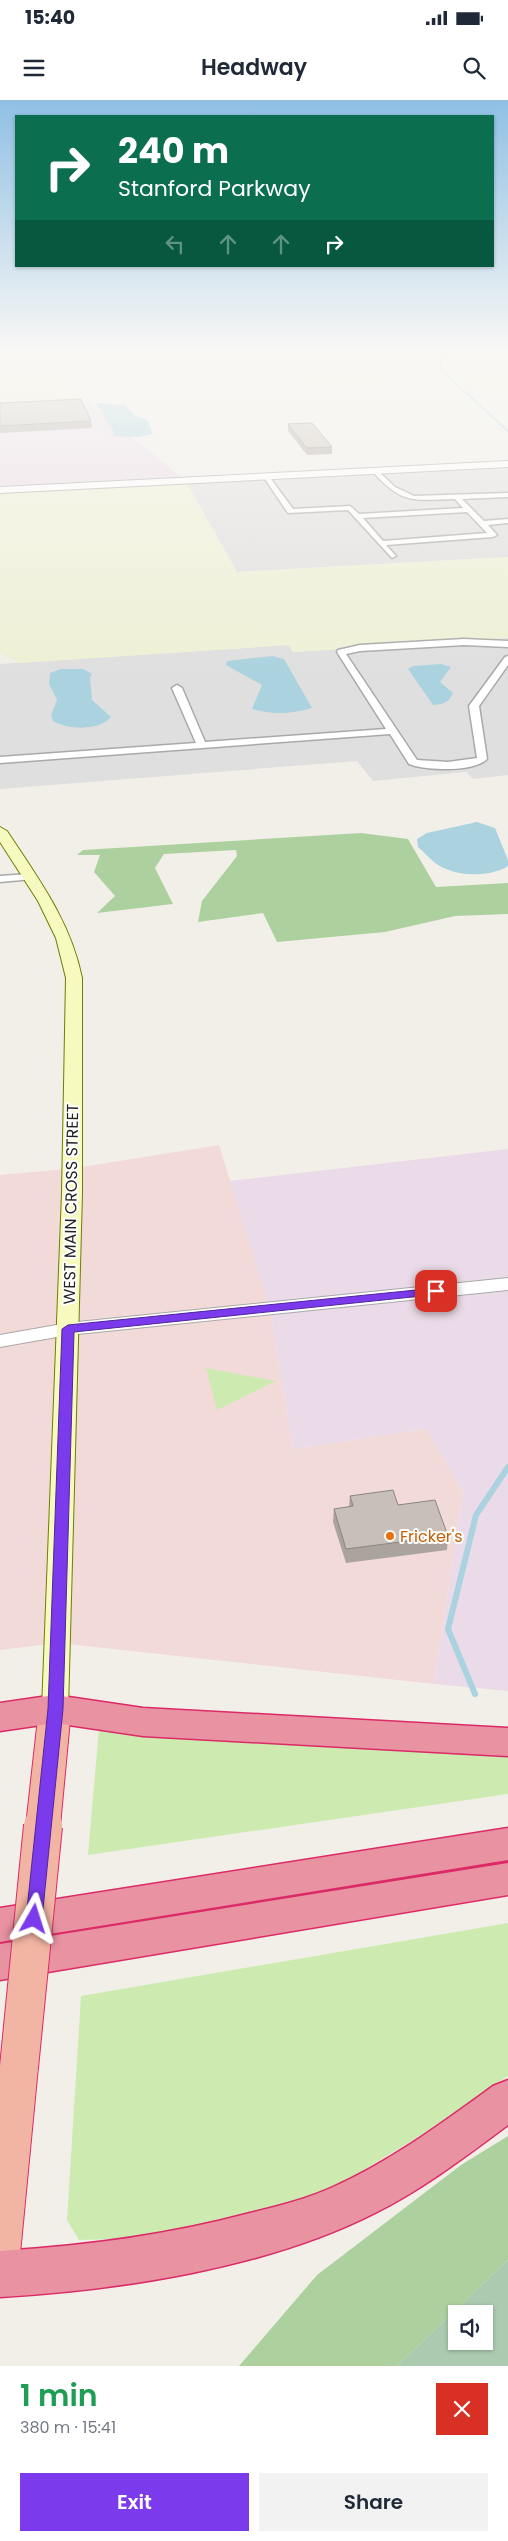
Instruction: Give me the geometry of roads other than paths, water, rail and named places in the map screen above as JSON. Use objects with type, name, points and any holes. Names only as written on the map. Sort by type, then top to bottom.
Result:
[{"type":"highway","points":[[0,1717],[55,1709],[143,1722],[508,1742]]},
{"type":"highway","name":"WEST MAIN CROSS STREET","points":[[0,2254],[55,1709]]},
{"type":"highway","points":[[0,1925],[508,1844]]},
{"type":"highway","points":[[0,1962],[508,1879]]},
{"type":"highway","points":[[0,2274],[113,2265],[177,2254],[292,2224],[358,2198],[431,2156],[508,2100]]},
{"type":"main road","name":"WEST MAIN CROSS STREET","points":[[0,831],[62,934],[70,956],[74,978],[68,1329],[55,1709]]},
{"type":"street","points":[[0,490],[508,464]]},
{"type":"street","points":[[386,470],[404,493]]},
{"type":"street","points":[[375,471],[392,489],[413,498],[508,495]]},
{"type":"street","points":[[266,476],[291,511],[350,508],[392,556]]},
{"type":"street","points":[[381,543],[493,535],[456,496]]},
{"type":"street","points":[[358,516],[469,510]]},
{"type":"street","points":[[482,523],[508,522]]},
{"type":"street","points":[[508,644],[464,642],[360,648],[341,652],[392,731],[417,765],[479,761],[482,759],[474,706],[508,659]]},
{"type":"street","points":[[177,688],[202,746]]},
{"type":"street","points":[[0,760],[392,731]]},
{"type":"street","points":[[0,879],[29,877]]},
{"type":"street","points":[[0,1341],[68,1329],[508,1284]]},
{"type":"water","points":[[272,656],[284,659],[312,708],[282,713],[252,709],[262,685],[226,665],[227,661]]},
{"type":"water","points":[[441,664],[451,667],[440,682],[453,693],[450,699],[445,702],[433,705],[408,669],[413,666]]},
{"type":"water","points":[[61,669],[83,669],[92,674],[90,678],[92,700],[111,717],[106,722],[83,728],[67,726],[53,721],[51,715],[57,700],[49,684],[50,673]]},
{"type":"water","points":[[477,822],[495,828],[508,860],[508,866],[494,872],[478,874],[453,872],[431,860],[418,847],[417,839],[427,833]]},
{"type":"waterway","points":[[475,1694],[448,1629],[476,1515],[508,1467]]},
{"type":"place","name":"Fricker's","points":[[390,1536]]}]
